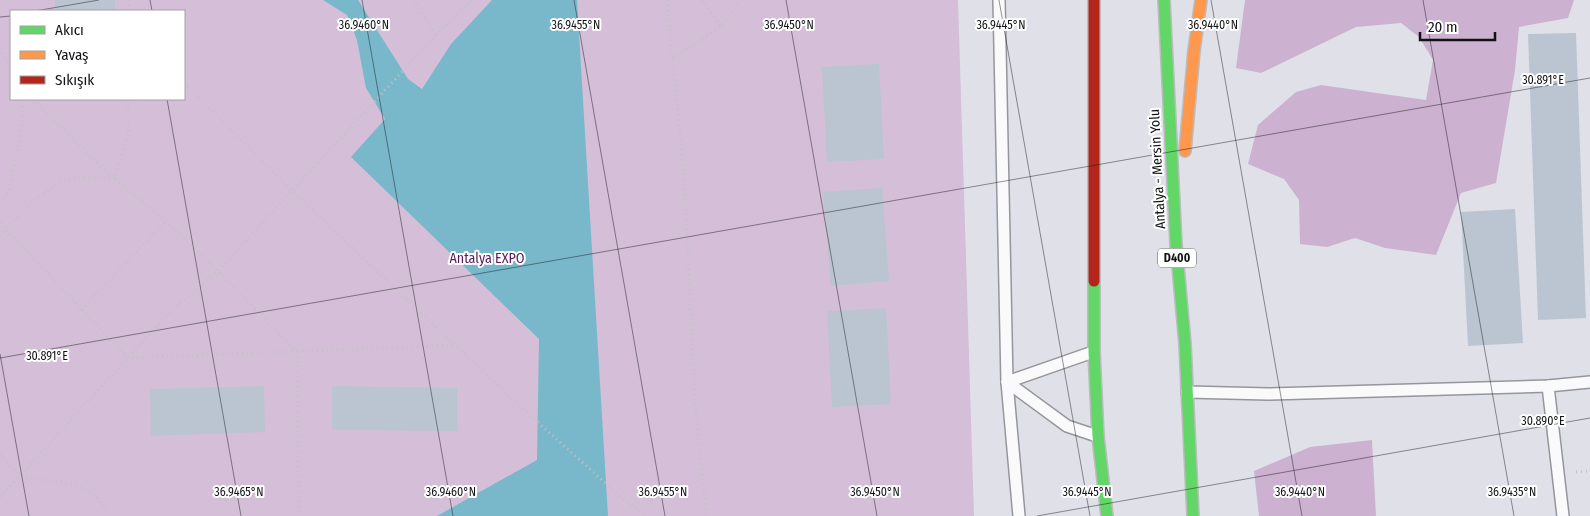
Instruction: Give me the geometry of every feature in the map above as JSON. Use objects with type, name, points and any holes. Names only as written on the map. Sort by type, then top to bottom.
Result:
[{"type":"highway","points":[[1094,0],[1094,352],[1098,436],[1107,516]]},
{"type":"highway","name":"Antalya - Mersin Yolu","points":[[1164,0],[1176,244],[1185,344],[1193,516]]},
{"type":"highway","points":[[1176,244],[1194,51],[1201,0]]},
{"type":"lane","points":[[999,0],[1007,382],[1018,516]]},
{"type":"lane","points":[[1007,382],[1094,352]]},
{"type":"lane","points":[[1007,382],[1067,426],[1098,436]]},
{"type":"lane","points":[[1187,392],[1268,394],[1548,386],[1590,382]]},
{"type":"lane","points":[[1548,386],[1563,516]]},
{"type":"path","points":[[414,0],[436,35]]},
{"type":"path","points":[[0,497],[170,312],[218,271],[436,35],[471,0]]},
{"type":"path","points":[[667,0],[684,173],[695,401],[706,516]]},
{"type":"path","points":[[702,0],[721,27]]},
{"type":"path","points":[[673,58],[721,27],[739,0]]},
{"type":"path","points":[[0,48],[10,73]]},
{"type":"path","points":[[6,62],[10,68]]},
{"type":"path","points":[[185,84],[292,191],[521,407],[623,499],[646,516]]},
{"type":"path","points":[[0,202],[9,191],[20,140],[23,107],[20,100]]},
{"type":"path","points":[[35,100],[100,166],[166,221],[218,271],[297,352],[299,516]]},
{"type":"path","points":[[115,178],[128,130],[128,100]]},
{"type":"path","points":[[0,236],[6,228],[44,193],[68,180],[92,177],[115,178]]},
{"type":"path","points":[[81,310],[166,221]]},
{"type":"path","points":[[0,223],[128,358],[456,345]]},
{"type":"path","points":[[0,455],[21,476],[76,485],[95,495],[111,516]]},
{"type":"green space","name":"Antalya EXPO","points":[[0,0],[958,0],[974,516],[0,516]]},
{"type":"shaded area","points":[[1245,0],[1574,0],[1568,18],[1519,27],[1515,70],[1496,183],[1461,193],[1436,255],[1385,248],[1355,238],[1327,247],[1300,244],[1299,200],[1284,179],[1248,164],[1258,125],[1296,92],[1321,85],[1426,100],[1433,60],[1419,37],[1401,23],[1356,27],[1261,73],[1236,68]]},
{"type":"shaded area","points":[[1372,440],[1376,516],[1259,516],[1254,471],[1310,447]]},
{"type":"water","points":[[323,0],[358,0],[408,79],[422,89],[451,44],[492,0],[577,0],[608,516],[437,516],[537,460],[539,339],[351,157],[385,119],[366,88],[357,40],[347,15]]},
{"type":"building","points":[[55,0],[115,0],[115,10],[55,10]]},
{"type":"building","points":[[1576,33],[1586,318],[1538,320],[1528,34]]},
{"type":"building","points":[[879,64],[884,159],[827,162],[822,67]]},
{"type":"building","points":[[882,188],[889,281],[831,286],[823,192]]},
{"type":"building","points":[[1515,209],[1523,343],[1468,346],[1461,212]]},
{"type":"building","points":[[886,308],[891,404],[832,407],[827,311]]},
{"type":"building","points":[[264,386],[265,432],[151,436],[150,389]]},
{"type":"building","points":[[332,386],[457,388],[457,431],[332,430]]},
{"type":"traffic: fast","points":[[1164,0],[1176,244],[1185,344],[1193,516]]},
{"type":"traffic: fast","points":[[1094,281],[1094,351],[1098,436],[1107,516]]},
{"type":"traffic: slow","points":[[1185,151],[1194,51],[1201,0]]},
{"type":"traffic: jam","points":[[1094,0],[1094,281]]}]
